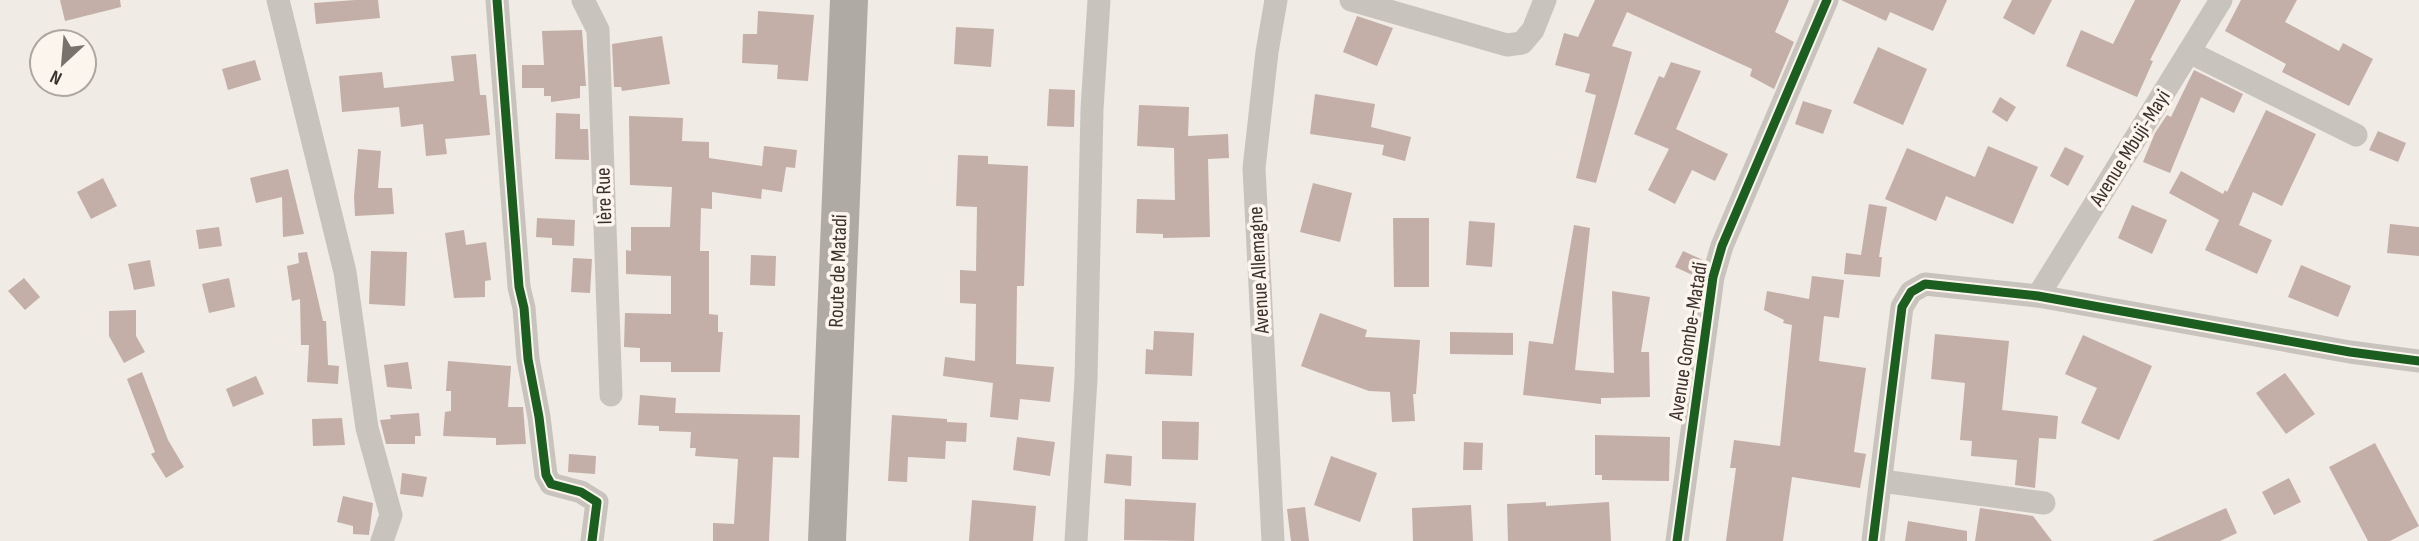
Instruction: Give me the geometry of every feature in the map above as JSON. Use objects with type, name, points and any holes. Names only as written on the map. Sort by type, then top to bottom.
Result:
[{"type":"highway","name":"Route de Matadi","points":[[827,541],[849,0]]},
{"type":"street","points":[[278,0],[345,272],[367,428],[391,515],[382,541]]},
{"type":"street","points":[[497,0],[519,287],[527,326],[528,359],[546,475],[551,484],[580,492],[597,502],[593,541]]},
{"type":"street","name":"Ière Rue","points":[[583,0],[598,30],[611,395]]},
{"type":"street","points":[[1076,541],[1086,379],[1092,109],[1099,0]]},
{"type":"street","name":"Avenue Allemagne","points":[[1273,541],[1254,168],[1267,52],[1276,0]]},
{"type":"street","points":[[1351,0],[1507,45],[1522,43],[1533,30],[1545,0]]},
{"type":"street","name":"Avenue Gombe-Matadi","points":[[1677,541],[1713,277],[1722,246],[1827,0]]},
{"type":"street","name":"Avenue Mbuji-Mayi","points":[[2038,296],[2221,0]]},
{"type":"street","points":[[2189,52],[2356,135]]},
{"type":"street","points":[[1873,541],[1902,307],[1911,292],[1925,284],[2038,296],[2350,352],[2419,360]]},
{"type":"street","points":[[1882,481],[2044,503]]},
{"type":"building","points":[[60,0],[120,0],[121,7],[65,21]]},
{"type":"building","points":[[378,0],[380,18],[316,24],[314,3]]},
{"type":"building","points":[[1595,0],[1789,0],[1775,32],[1794,42],[1774,89],[1750,76],[1752,69],[1627,12],[1612,46],[1632,52],[1596,183],[1576,178],[1596,95],[1585,92],[1590,74],[1555,65],[1564,33],[1578,37]]},
{"type":"building","points":[[1841,0],[1947,0],[1933,31],[1890,12],[1886,21]]},
{"type":"building","points":[[2012,0],[2052,0],[2034,35],[2003,18]]},
{"type":"building","points":[[2135,0],[2181,0],[2150,60],[2153,61],[2137,97],[2066,66],[2081,30],[2113,44]]},
{"type":"building","points":[[2241,0],[2297,0],[2285,22],[2339,51],[2343,43],[2373,59],[2349,106],[2282,72],[2286,64],[2225,31]]},
{"type":"building","points":[[758,11],[814,15],[808,81],[777,79],[778,65],[742,63],[743,34],[757,34]]},
{"type":"building","points":[[1357,16],[1393,28],[1377,66],[1343,52]]},
{"type":"building","points":[[956,27],[994,29],[991,67],[954,64]]},
{"type":"building","points":[[582,30],[586,86],[580,86],[580,98],[551,102],[551,96],[544,96],[544,88],[522,88],[522,65],[544,65],[542,31]]},
{"type":"building","points":[[662,36],[670,84],[622,91],[621,87],[614,87],[612,44]]},
{"type":"building","points":[[1878,47],[1927,69],[1903,125],[1853,103]]},
{"type":"building","points":[[476,54],[480,95],[486,95],[490,135],[445,139],[447,154],[426,156],[423,124],[401,127],[399,107],[342,112],[339,76],[382,72],[384,88],[454,81],[451,56]]},
{"type":"building","points":[[255,60],[261,80],[228,90],[222,69]]},
{"type":"building","points":[[1671,62],[1701,71],[1676,129],[1728,154],[1715,181],[1692,170],[1675,204],[1648,190],[1669,149],[1634,134],[1659,76],[1664,78]]},
{"type":"building","points":[[2194,70],[2243,94],[2234,113],[2201,97],[2170,173],[2143,162],[2155,133],[2167,115],[2171,117]]},
{"type":"building","points":[[1049,89],[1075,90],[1074,127],[1047,126]]},
{"type":"building","points":[[1315,94],[1375,104],[1371,127],[1411,137],[1405,161],[1382,155],[1384,145],[1310,134]]},
{"type":"building","points":[[2000,97],[2016,107],[2007,122],[1992,112]]},
{"type":"building","points":[[1803,101],[1832,110],[1823,134],[1795,124]]},
{"type":"building","points":[[1139,105],[1189,107],[1188,136],[1228,134],[1229,158],[1208,159],[1210,237],[1163,238],[1163,234],[1136,233],[1137,199],[1175,200],[1174,148],[1137,146]]},
{"type":"building","points":[[2266,110],[2316,134],[2282,206],[2253,192],[2239,225],[2272,240],[2257,274],[2205,250],[2219,220],[2169,193],[2181,171],[2223,194],[2225,190],[2227,192]]},
{"type":"building","points":[[556,113],[580,114],[580,129],[588,129],[589,160],[555,159]]},
{"type":"building","points":[[629,116],[683,118],[682,141],[709,142],[709,158],[762,166],[764,146],[797,150],[795,168],[786,167],[782,192],[762,189],[761,199],[712,192],[712,209],[701,208],[700,251],[709,251],[709,314],[718,315],[718,332],[723,332],[720,372],[671,372],[671,362],[640,362],[640,348],[624,347],[625,313],[671,314],[671,276],[626,274],[626,250],[631,251],[631,227],[670,227],[672,187],[630,185]]},
{"type":"building","points":[[2378,131],[2406,143],[2398,162],[2369,150]]},
{"type":"building","points":[[1988,146],[2038,167],[2013,224],[1946,196],[1936,221],[1885,199],[1907,148],[1975,177]]},
{"type":"building","points":[[2065,147],[2084,156],[2068,186],[2050,176]]},
{"type":"building","points":[[358,149],[381,151],[378,188],[392,188],[394,214],[355,216]]},
{"type":"building","points":[[958,155],[988,156],[988,164],[1028,166],[1024,286],[1017,286],[1016,364],[1054,367],[1050,402],[1020,399],[1018,420],[990,417],[993,383],[943,376],[945,357],[975,361],[976,304],[960,303],[960,270],[976,271],[977,207],[956,206]]},
{"type":"building","points":[[288,169],[304,234],[283,237],[282,197],[256,203],[250,178]]},
{"type":"building","points":[[103,178],[117,206],[91,219],[77,192]]},
{"type":"building","points":[[1313,183],[1352,193],[1340,242],[1300,232]]},
{"type":"building","points":[[1869,204],[1887,207],[1879,257],[1882,257],[1880,277],[1844,274],[1846,253],[1861,255]]},
{"type":"building","points":[[2132,205],[2167,220],[2152,254],[2118,238]]},
{"type":"building","points":[[537,218],[575,220],[574,246],[552,245],[552,238],[536,237]]},
{"type":"building","points":[[1393,218],[1429,218],[1429,287],[1394,287]]},
{"type":"building","points":[[1469,221],[1495,223],[1492,267],[1466,265]]},
{"type":"building","points":[[2390,224],[2419,227],[2419,256],[2387,253]]},
{"type":"building","points":[[1574,225],[1590,228],[1575,370],[1614,373],[1612,291],[1650,297],[1641,352],[1649,352],[1650,397],[1601,398],[1601,404],[1523,395],[1529,341],[1553,344]]},
{"type":"building","points":[[219,227],[222,246],[199,249],[196,230]]},
{"type":"building","points":[[464,230],[466,245],[486,242],[491,280],[485,281],[485,297],[454,298],[445,233]]},
{"type":"building","points":[[371,251],[407,252],[405,306],[369,304]]},
{"type":"building","points":[[1683,251],[1703,260],[1699,278],[1675,267]]},
{"type":"building","points":[[307,252],[323,321],[326,321],[328,365],[339,366],[338,384],[307,382],[309,345],[301,345],[300,299],[292,301],[287,266],[299,263],[298,253]]},
{"type":"building","points":[[751,255],[776,256],[775,286],[750,285]]},
{"type":"building","points":[[573,258],[592,259],[590,293],[571,292]]},
{"type":"building","points":[[150,260],[155,286],[134,290],[128,264]]},
{"type":"building","points":[[2301,265],[2351,286],[2338,317],[2288,297]]},
{"type":"building","points":[[1812,276],[1844,280],[1839,318],[1824,316],[1819,361],[1866,368],[1854,452],[1866,454],[1860,488],[1792,477],[1783,541],[1726,541],[1736,468],[1730,468],[1734,440],[1780,446],[1792,325],[1783,323],[1784,320],[1764,310],[1767,291],[1809,299]]},
{"type":"building","points":[[24,278],[40,297],[25,310],[8,291]]},
{"type":"building","points":[[229,278],[235,307],[209,313],[202,284]]},
{"type":"building","points":[[136,310],[136,336],[145,352],[124,363],[109,336],[109,311]]},
{"type":"building","points":[[1320,313],[1367,330],[1365,337],[1420,340],[1416,394],[1413,394],[1415,421],[1392,422],[1390,392],[1369,391],[1301,366]]},
{"type":"building","points":[[1154,331],[1194,333],[1192,376],[1145,374],[1146,349],[1153,350]]},
{"type":"building","points":[[1450,332],[1513,333],[1513,355],[1450,354]]},
{"type":"building","points":[[1935,334],[2009,341],[2002,410],[2058,416],[2056,439],[2039,438],[2035,488],[2015,485],[2017,460],[1971,456],[1972,441],[1960,440],[1965,383],[1931,379]]},
{"type":"building","points":[[2083,335],[2152,366],[2119,440],[2081,423],[2097,388],[2065,374]]},
{"type":"building","points":[[448,361],[511,366],[508,407],[523,407],[526,444],[496,445],[496,438],[443,436],[445,412],[451,411],[451,391],[446,391]]},
{"type":"building","points":[[408,362],[412,389],[387,387],[384,365]]},
{"type":"building","points":[[142,372],[168,440],[184,467],[166,478],[151,454],[155,452],[127,379]]},
{"type":"building","points":[[2285,373],[2315,414],[2286,434],[2256,393]]},
{"type":"building","points":[[256,376],[264,394],[233,407],[226,389]]},
{"type":"building","points":[[640,395],[676,398],[675,413],[800,415],[799,458],[773,457],[769,541],[713,541],[713,523],[734,524],[738,459],[695,456],[696,448],[690,448],[691,432],[659,431],[659,426],[638,425]]},
{"type":"building","points":[[419,413],[421,436],[415,436],[415,444],[386,444],[380,420],[391,419],[390,415]]},
{"type":"building","points":[[892,415],[967,423],[966,442],[946,441],[945,459],[908,457],[907,482],[888,481]]},
{"type":"building","points":[[342,418],[345,445],[313,446],[312,419]]},
{"type":"building","points":[[1162,421],[1199,422],[1198,460],[1162,459]]},
{"type":"building","points":[[1595,435],[1670,437],[1669,481],[1602,480],[1602,475],[1595,475]]},
{"type":"building","points":[[1017,437],[1055,442],[1050,476],[1013,470]]},
{"type":"building","points":[[1464,442],[1483,443],[1482,470],[1463,470]]},
{"type":"building","points":[[2375,443],[2419,526],[2390,541],[2368,541],[2329,467]]},
{"type":"building","points":[[569,454],[596,456],[595,474],[568,472]]},
{"type":"building","points":[[1106,454],[1132,456],[1131,486],[1104,483]]},
{"type":"building","points":[[1331,456],[1377,473],[1360,522],[1314,505]]},
{"type":"building","points":[[402,473],[427,477],[423,497],[400,494]]},
{"type":"building","points":[[2289,478],[2301,502],[2274,515],[2262,492]]},
{"type":"building","points":[[343,496],[373,503],[369,535],[353,534],[353,526],[337,522]]},
{"type":"building","points":[[1125,499],[1196,503],[1194,541],[1124,540]]},
{"type":"building","points":[[972,500],[1036,506],[1033,541],[969,541]]},
{"type":"building","points":[[1546,502],[1546,506],[1609,502],[1611,541],[1508,541],[1507,504]]},
{"type":"building","points":[[1471,505],[1473,541],[1413,541],[1412,508]]},
{"type":"building","points":[[1305,507],[1309,541],[1291,541],[1287,509]]},
{"type":"building","points":[[1980,508],[2033,516],[2052,541],[1975,541]]},
{"type":"building","points":[[2226,508],[2237,533],[2220,541],[2152,541]]},
{"type":"building","points":[[1908,521],[1967,531],[1967,541],[1905,541]]},
{"type":"cycle path","points":[[497,0],[519,287],[546,475],[551,484],[581,492],[597,502],[592,541]]},
{"type":"cycle path","points":[[1677,541],[1713,277],[1722,246],[1827,0]]},
{"type":"cycle path","points":[[1873,541],[1902,307],[1911,292],[1925,284],[2038,296],[2350,352],[2419,361]]}]
